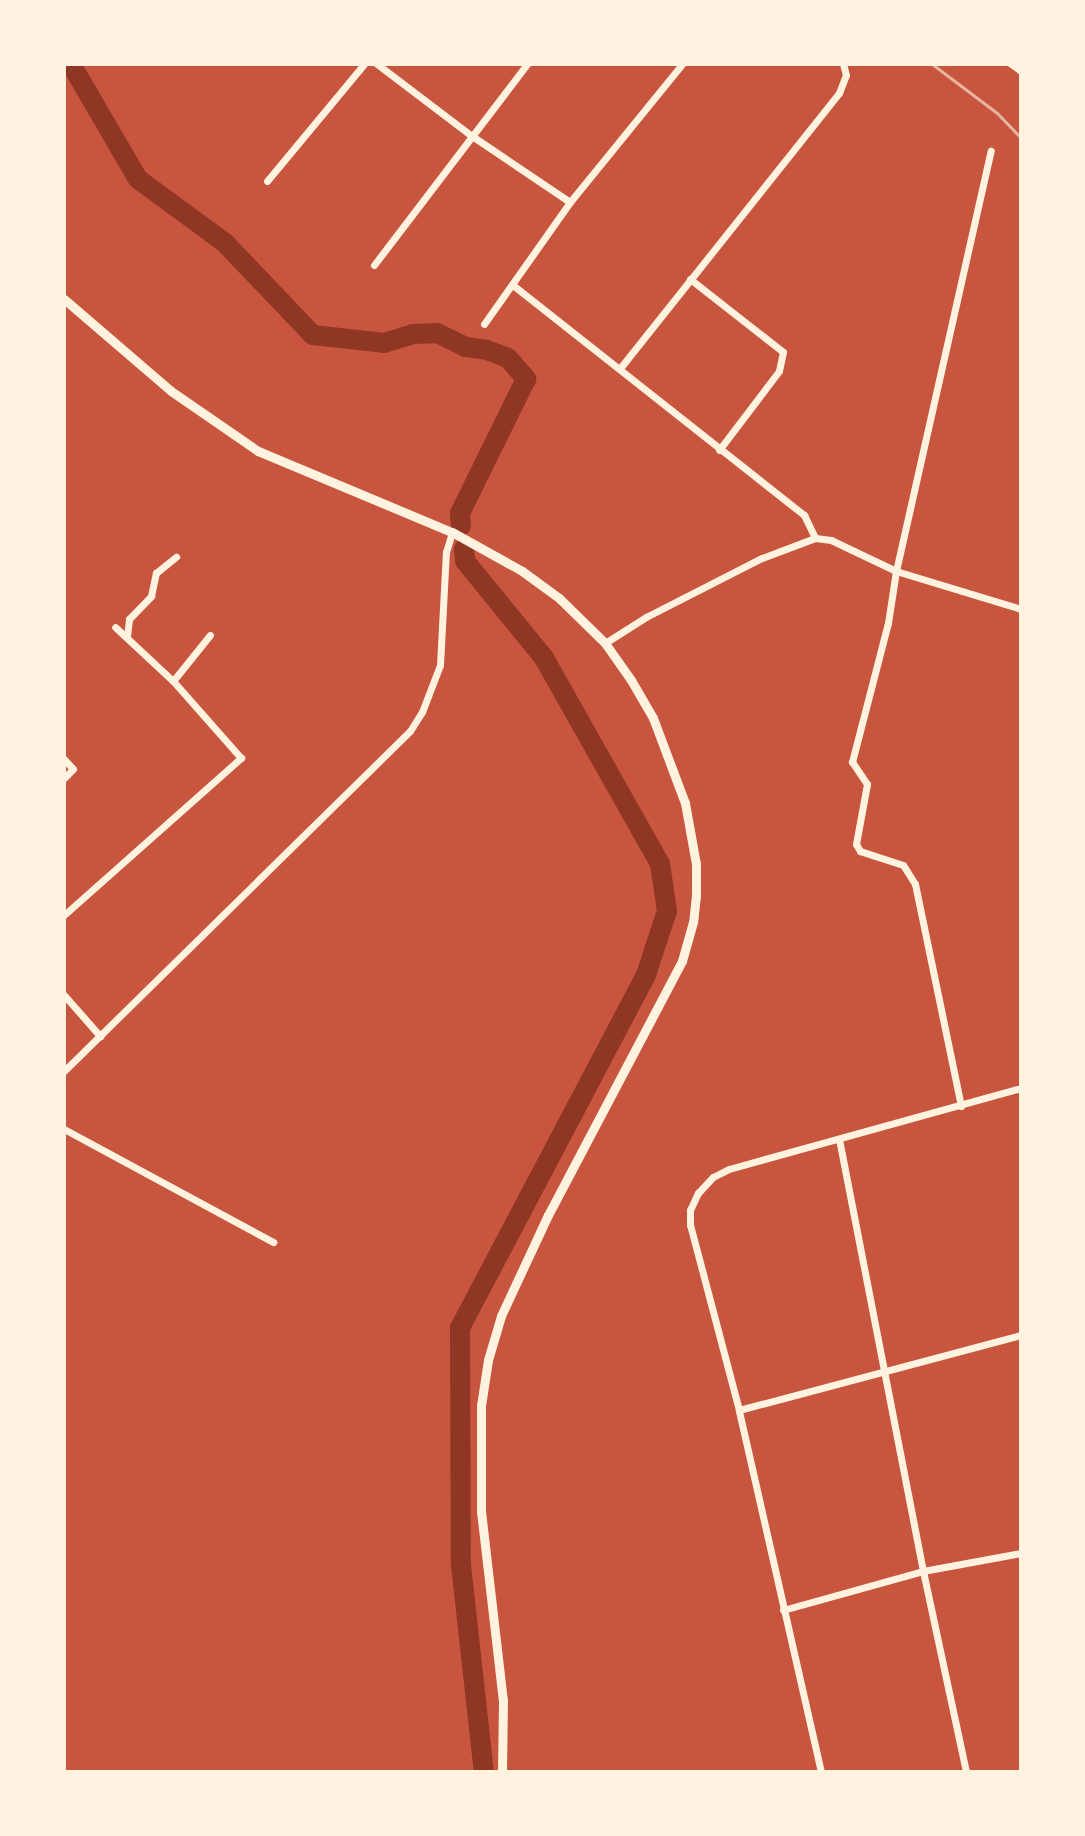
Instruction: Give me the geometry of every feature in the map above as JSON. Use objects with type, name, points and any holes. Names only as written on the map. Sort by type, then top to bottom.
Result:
[{"type":"main road","points":[[64,299],[171,391],[258,451],[452,532],[547,589],[584,618],[605,643],[653,718],[672,764],[692,838],[696,895],[693,922],[682,961],[548,1215],[501,1316],[488,1360],[481,1406],[481,1511],[503,1700],[502,1772]]},
{"type":"street","points":[[267,181],[364,64]]},
{"type":"street","points":[[377,64],[472,136],[570,202]]},
{"type":"street","points":[[374,265],[527,64]]},
{"type":"street","points":[[484,324],[514,286],[570,202],[682,64]]},
{"type":"street","points":[[621,367],[839,93],[846,75],[843,64]]},
{"type":"street","points":[[1011,64],[1021,71]]},
{"type":"street","points":[[961,1106],[915,884],[903,865],[860,851],[856,844],[867,784],[852,762],[888,623],[896,571],[991,151]]},
{"type":"street","points":[[690,279],[783,352],[779,371],[719,450]]},
{"type":"street","points":[[514,286],[621,367],[719,450],[804,515],[815,538]]},
{"type":"street","points":[[64,1071],[252,883],[400,744],[422,712],[440,665],[446,552],[452,532]]},
{"type":"street","points":[[605,643],[646,617],[762,558],[815,538],[831,540],[896,571],[1021,609]]},
{"type":"street","points":[[127,636],[129,619],[151,596],[156,573],[176,557]]},
{"type":"street","points":[[64,915],[241,758],[173,681],[115,627]]},
{"type":"street","points":[[173,681],[210,635]]},
{"type":"street","points":[[64,759],[73,769],[64,778]]},
{"type":"street","points":[[64,995],[100,1036]]},
{"type":"street","points":[[821,1772],[739,1410],[690,1225],[690,1210],[698,1193],[713,1177],[729,1169],[1021,1088]]},
{"type":"street","points":[[64,1129],[273,1242]]},
{"type":"street","points":[[839,1139],[923,1571],[966,1772]]},
{"type":"street","points":[[739,1410],[1021,1335]]},
{"type":"street","points":[[783,1610],[923,1571],[1021,1553]]},
{"type":"waterway","points":[[71,64],[138,179],[225,243],[313,335],[384,343],[413,334],[437,333],[466,347],[487,350],[508,358],[526,379],[460,513],[461,526]]},
{"type":"waterway","points":[[464,549],[465,561],[544,658],[660,864],[667,911],[646,975],[460,1328],[461,1565],[484,1772]]},
{"type":"railway","points":[[932,64],[997,113],[1021,138]]}]
